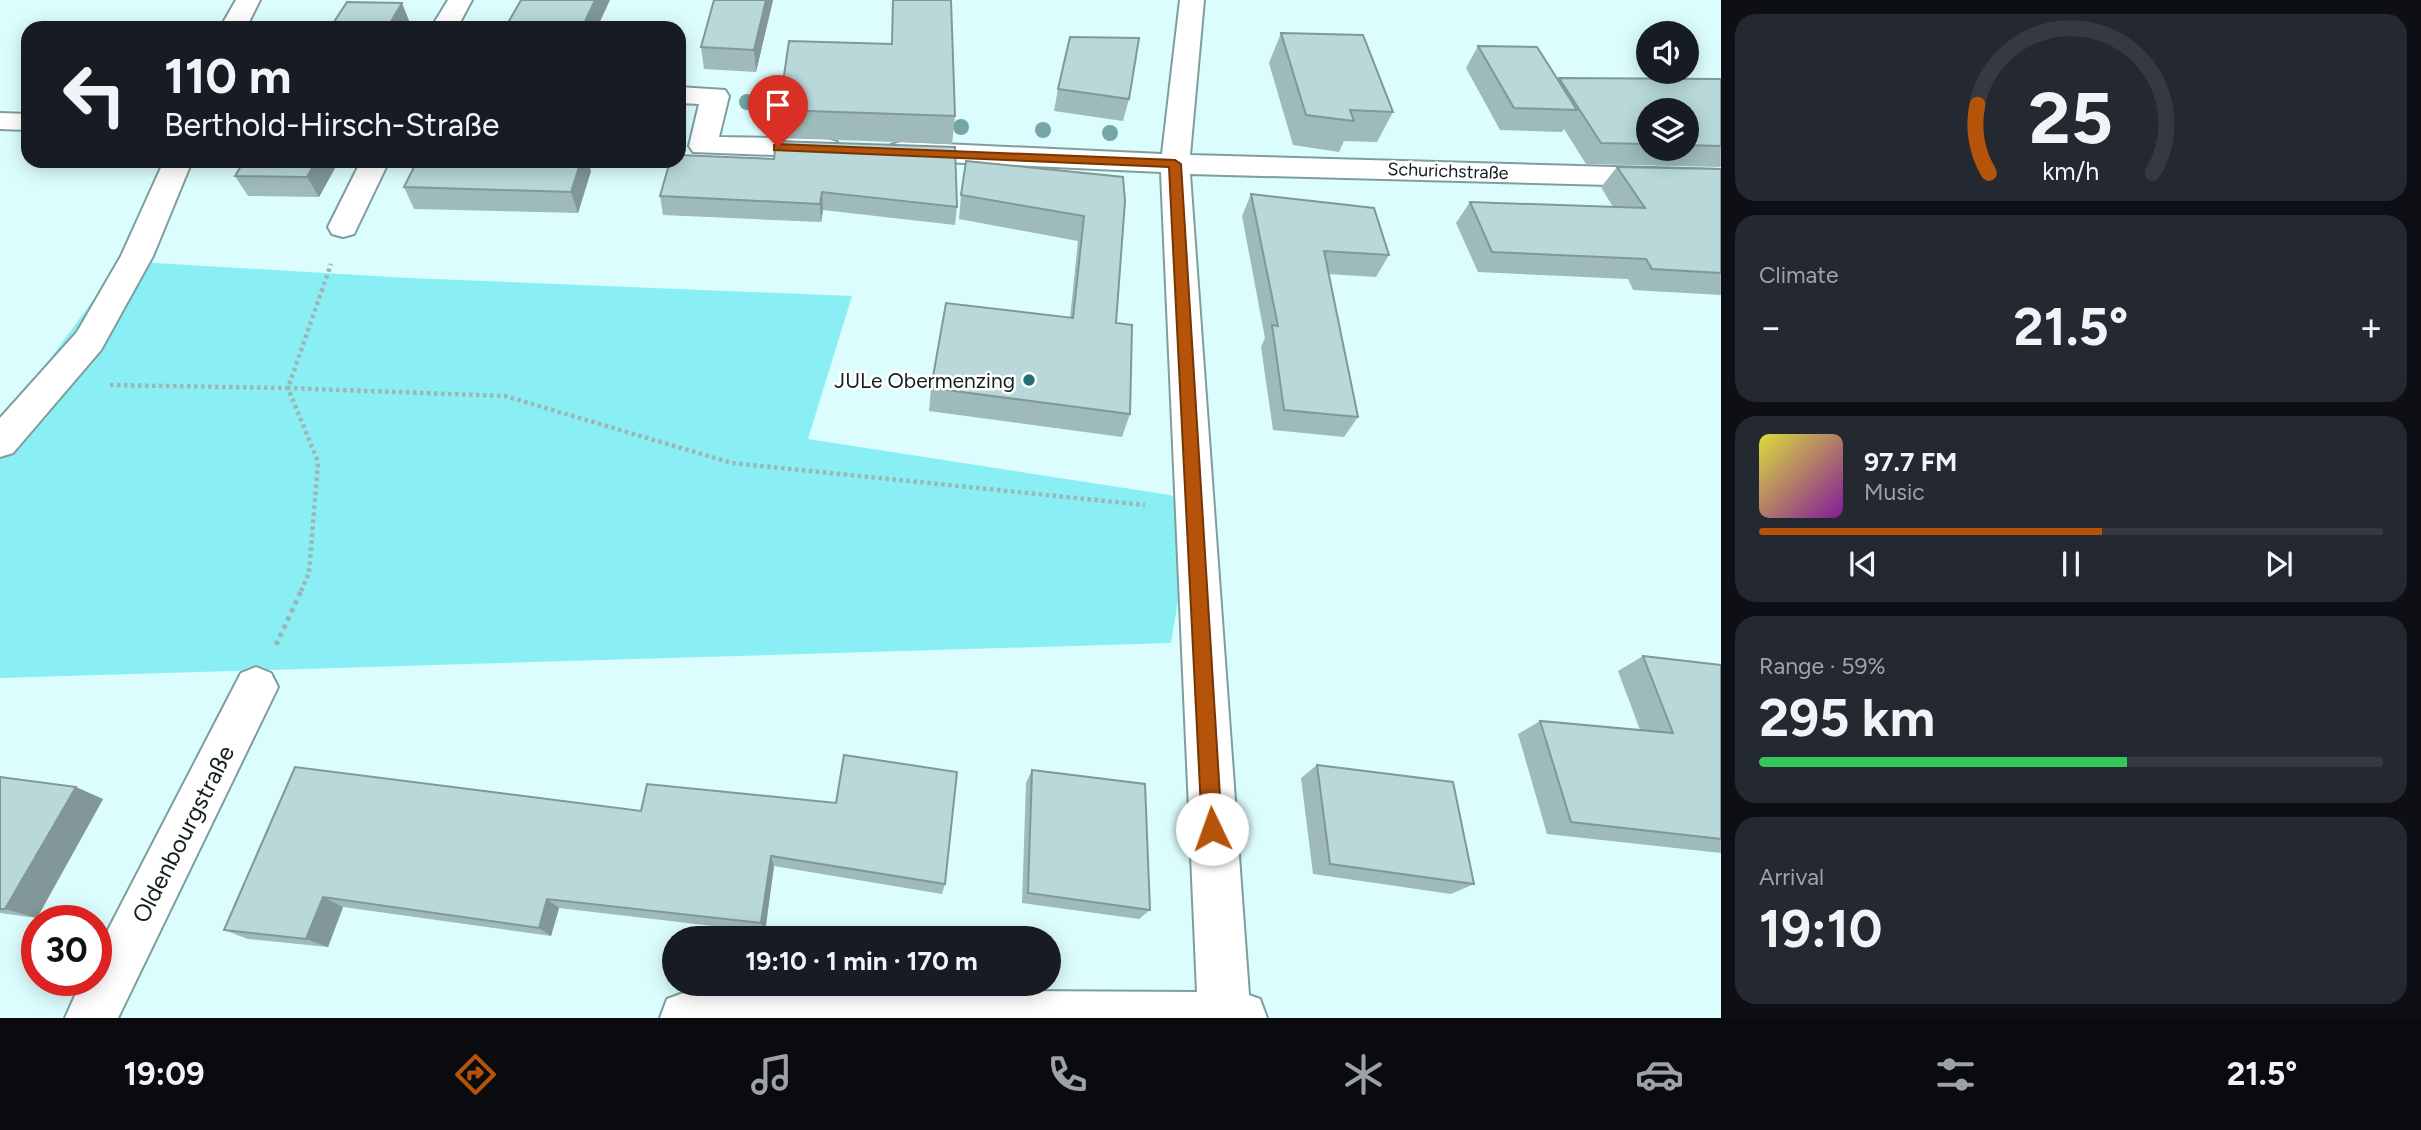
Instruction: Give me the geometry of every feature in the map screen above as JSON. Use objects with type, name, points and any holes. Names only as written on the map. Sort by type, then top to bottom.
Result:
[{"type":"street","points":[[237,21],[248,0]]},
{"type":"street","points":[[448,21],[460,0]]},
{"type":"street","points":[[686,1018],[709,1015],[1229,1017],[1193,510],[1175,164],[1192,0]]},
{"type":"street","points":[[686,96],[715,96],[691,146]]},
{"type":"street","points":[[0,121],[21,122]]},
{"type":"street","name":"Schurichstraße","points":[[691,146],[867,149],[1175,164],[1721,179]]},
{"type":"street","points":[[0,443],[96,329],[137,256],[174,168]]},
{"type":"street","points":[[343,227],[372,168]]},
{"type":"street","name":"Oldenbourgstraße","points":[[91,1018],[256,687]]},
{"type":"path","points":[[256,687],[309,573],[318,462],[288,388],[343,227]]},
{"type":"path","points":[[52,384],[288,388],[505,396],[732,463],[1193,510]]},
{"type":"shaded area","points":[[122,261],[409,278],[852,296],[808,439],[1170,495],[1193,510],[1171,643],[0,678],[0,427]]},
{"type":"building","points":[[521,0],[595,0],[585,21],[509,21]]},
{"type":"building","points":[[714,0],[766,0],[754,50],[701,47]]},
{"type":"building","points":[[893,0],[951,0],[955,116],[779,110],[789,41],[892,44]]},
{"type":"building","points":[[347,2],[402,3],[391,21],[335,21]]},
{"type":"building","points":[[1281,33],[1363,35],[1393,112],[1350,110],[1354,121],[1306,115]]},
{"type":"building","points":[[1070,37],[1139,38],[1129,99],[1058,89]]},
{"type":"building","points":[[1478,46],[1537,47],[1577,110],[1514,108]]},
{"type":"building","points":[[1559,78],[1636,78],[1636,84],[1699,84],[1699,79],[1721,79],[1721,146],[1699,145],[1699,98],[1636,98],[1636,144],[1601,143]]},
{"type":"building","points":[[776,141],[955,147],[957,207],[822,192],[820,204],[660,196],[668,168],[686,168],[686,155],[774,159]]},
{"type":"building","points":[[966,161],[1123,177],[1125,201],[1116,323],[1132,325],[1130,414],[931,388],[946,303],[1073,318],[1084,216],[961,195]]},
{"type":"building","points":[[1617,167],[1721,169],[1721,273],[1652,269],[1646,259],[1492,252],[1470,202],[1645,208]]},
{"type":"building","points":[[240,168],[312,168],[307,177],[235,176]]},
{"type":"building","points":[[414,168],[579,168],[571,192],[404,187]]},
{"type":"building","points":[[1251,194],[1374,208],[1389,255],[1324,251],[1358,417],[1284,410],[1272,325],[1278,326]]},
{"type":"building","points":[[1643,656],[1721,665],[1721,839],[1571,822],[1540,721],[1673,733]]},
{"type":"building","points":[[844,755],[957,772],[945,884],[771,856],[761,923],[547,899],[539,928],[323,897],[306,939],[224,930],[295,767],[641,811],[647,784],[836,803]]},
{"type":"building","points":[[1317,765],[1453,782],[1474,884],[1330,864]]},
{"type":"building","points":[[1032,770],[1145,784],[1150,910],[1028,893]]},
{"type":"building","points":[[0,777],[76,787],[5,909],[0,909]]},
{"type":"place","name":"JULe Obermenzing","points":[[1029,380]]},
{"type":"route","points":[[778,147],[1175,164],[1212,829]]}]
